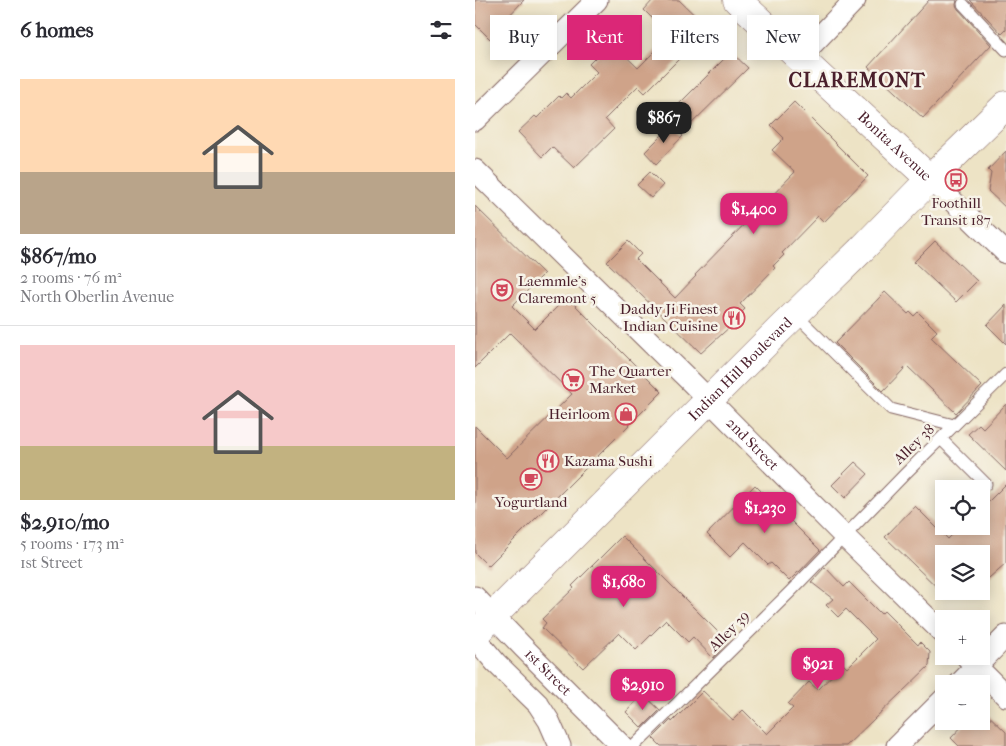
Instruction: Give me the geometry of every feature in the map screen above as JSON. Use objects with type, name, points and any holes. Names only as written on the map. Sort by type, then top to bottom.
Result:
[{"type":"main road","name":"Bonita Avenue","points":[[737,0],[754,15]]},
{"type":"main road","name":"Bonita Avenue","points":[[803,60],[930,179]]},
{"type":"main road","name":"Indian Hill Boulevard","points":[[479,621],[709,401],[1006,105]]},
{"type":"street","points":[[475,120],[597,0]]},
{"type":"street","points":[[819,37],[853,0]]},
{"type":"street","name":"2nd Street","points":[[475,170],[935,625]]},
{"type":"street","name":"Bonita Avenue","points":[[930,179],[1006,253]]},
{"type":"street","name":"1st Street","points":[[479,621],[496,663],[538,704],[549,721],[560,746]]},
{"type":"street","name":"1st Street","points":[[479,621],[622,746]]},
{"type":"street","points":[[990,648],[1006,636]]},
{"type":"street","points":[[976,665],[1006,696]]},
{"type":"street","points":[[897,746],[935,708]]},
{"type":"lane","points":[[963,4],[1006,50]]},
{"type":"lane","points":[[795,314],[891,409],[954,425]]},
{"type":"lane","name":"Alley 38","points":[[844,536],[1006,374]]},
{"type":"lane","points":[[941,439],[982,480]]},
{"type":"lane","name":"Alley 39","points":[[634,746],[844,536]]},
{"type":"building","points":[[475,0],[524,0],[510,15],[490,15],[490,39],[475,24]]},
{"type":"building","points":[[653,0],[679,0],[695,15],[652,15],[652,18],[644,10]]},
{"type":"building","points":[[929,0],[957,0],[956,5],[958,9],[991,45],[923,118],[868,67]]},
{"type":"building","points":[[970,0],[1006,0],[1006,30],[1002,34]]},
{"type":"building","points":[[652,54],[652,60],[678,60],[645,93],[638,86],[605,119],[614,129],[574,168],[552,147],[542,157],[518,132],[535,116],[537,118],[559,96],[561,98],[566,93],[571,98],[597,72],[589,64],[593,60],[630,60],[638,68]]},
{"type":"building","points":[[737,58],[748,68],[683,132],[667,116],[723,60],[737,60]]},
{"type":"building","points":[[794,102],[868,176],[824,222],[818,216],[782,253],[784,255],[773,266],[775,268],[740,304],[745,309],[731,323],[733,324],[701,353],[607,262],[628,241],[641,254],[636,259],[675,298],[795,172],[772,150],[784,138],[771,125]]},
{"type":"building","points":[[672,125],[683,136],[656,164],[645,152]]},
{"type":"building","points":[[1006,151],[1006,208],[988,191],[991,173],[988,170]]},
{"type":"building","points":[[650,172],[663,185],[651,198],[637,185]]},
{"type":"building","points":[[475,206],[544,274],[512,306],[535,329],[567,297],[662,392],[488,566],[475,553],[475,426],[507,458],[572,394],[510,333],[475,368]]},
{"type":"building","points":[[935,241],[977,281],[956,302],[914,262]]},
{"type":"building","points":[[885,292],[908,314],[910,312],[914,316],[918,312],[937,331],[931,337],[982,386],[956,413],[907,366],[883,391],[835,343]]},
{"type":"building","points":[[1006,305],[1006,344],[987,325]]},
{"type":"building","points":[[1006,404],[1006,471],[968,434],[979,424],[983,428]]},
{"type":"building","points":[[855,462],[868,474],[845,498],[832,485]]},
{"type":"building","points":[[1006,484],[1006,563],[990,577],[990,545],[935,545],[935,585],[885,537],[915,506],[935,526],[935,535],[944,535],[948,539],[952,535],[990,535],[990,500]]},
{"type":"building","points":[[755,485],[820,550],[789,581],[771,563],[768,565],[745,542],[730,557],[707,534]]},
{"type":"building","points":[[622,536],[728,642],[713,658],[693,637],[688,642],[666,620],[636,650],[619,633],[583,668],[542,628],[546,623],[542,619],[574,588],[572,586]]},
{"type":"building","points":[[825,567],[844,587],[849,582],[881,614],[884,611],[918,645],[920,642],[930,652],[929,666],[846,746],[661,746],[653,738],[703,691],[733,720],[743,710],[767,734],[793,708],[788,704],[809,682],[818,690],[843,664],[847,668],[876,639],[846,609],[838,617],[826,605],[833,599],[811,582]]},
{"type":"building","points":[[643,694],[660,710],[642,728],[626,712]]},
{"type":"building","points":[[990,717],[1006,732],[1006,746],[959,746],[951,738],[959,730],[990,730]]},
{"type":"place","name":"Foothill Transit 187","points":[[956,180]]},
{"type":"place","name":"Laemmle's Claremont 5","points":[[502,290]]},
{"type":"place","name":"Daddy Ji Finest Indian Cuisine","points":[[734,318]]},
{"type":"place","name":"The Quarter Market","points":[[573,380]]},
{"type":"place","name":"Heirloom","points":[[626,414]]},
{"type":"place","name":"Kazama Sushi","points":[[548,461]]},
{"type":"place","name":"Yogurtland","points":[[531,479]]},
{"type":"district","name":"CLAREMONT","points":[[857,80]]}]
